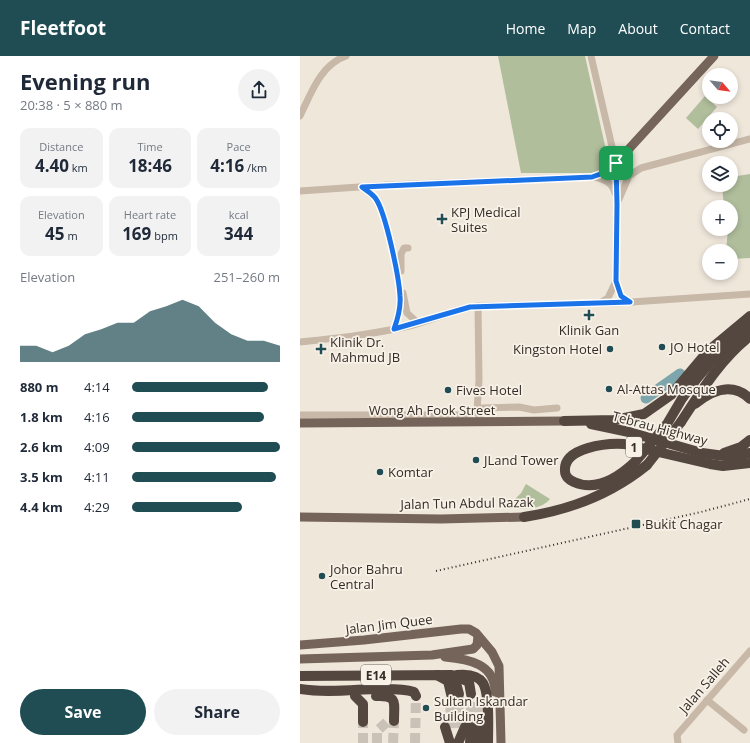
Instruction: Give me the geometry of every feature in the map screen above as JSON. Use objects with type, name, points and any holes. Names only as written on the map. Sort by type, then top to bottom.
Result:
[{"type":"highway","points":[[642,448],[633,442],[629,432],[633,424],[644,414],[671,395],[708,351],[750,316]]},
{"type":"highway","name":"Tebrau Highway","points":[[750,325],[715,357],[698,376],[683,397],[664,429],[635,462],[618,476],[594,486],[573,482],[566,476],[565,464],[570,457],[588,448],[612,443],[642,448],[710,464],[734,465],[750,463]]},
{"type":"highway","name":"Jalan Tun Abdul Razak","points":[[524,517],[556,512],[602,495],[647,465],[681,422],[700,390],[722,361],[750,336]]},
{"type":"highway","points":[[691,407],[715,391],[725,389],[736,390],[746,395],[750,399]]},
{"type":"highway","points":[[564,421],[577,419],[615,420],[644,414]]},
{"type":"highway","name":"Tebrau Highway","points":[[564,421],[629,432],[678,447],[717,456],[732,457],[750,453]]},
{"type":"highway","points":[[717,456],[741,447],[750,440]]},
{"type":"highway","name":"E14","points":[[441,674],[463,682],[462,694],[444,682],[441,674]]},
{"type":"highway","points":[[462,694],[476,682],[465,674]]},
{"type":"highway","points":[[465,674],[472,675],[483,683],[486,696],[488,743]]},
{"type":"highway","name":"E14","points":[[300,676],[465,674]]},
{"type":"highway","name":"E14","points":[[300,689],[313,691],[388,689],[410,691],[414,692],[416,696]]},
{"type":"highway","name":"E14","points":[[300,695],[312,697],[354,696]]},
{"type":"highway","points":[[361,722],[358,704],[354,696],[388,695],[394,702],[391,721]]},
{"type":"highway","points":[[454,742],[461,728]]},
{"type":"highway","points":[[461,728],[473,742]]},
{"type":"highway","points":[[461,728],[473,742]]},
{"type":"main road","points":[[616,163],[714,56]]},
{"type":"main road","name":"Wong Ah Fook Street","points":[[300,423],[564,421]]},
{"type":"main road","name":"Jalan Tun Abdul Razak","points":[[300,517],[441,519],[524,517]]},
{"type":"main road","name":"Jalan Jim Quee","points":[[300,645],[364,640],[463,628],[473,631],[478,636]]},
{"type":"main road","points":[[300,659],[432,656],[473,649],[477,645],[478,636]]},
{"type":"main road","points":[[478,636],[492,652],[499,666],[501,743]]},
{"type":"main road","points":[[432,656],[472,661],[486,669],[493,678],[495,686],[496,743]]},
{"type":"main road","points":[[486,669],[494,662],[499,666]]},
{"type":"street","points":[[300,116],[323,71],[331,64],[346,56]]},
{"type":"street","points":[[591,56],[616,163],[616,281],[621,296],[630,302]]},
{"type":"street","points":[[617,205],[629,176],[641,168],[750,139]]},
{"type":"street","points":[[592,177],[606,172],[616,163]]},
{"type":"street","points":[[300,191],[592,177],[604,179],[610,183],[613,187],[617,205]]},
{"type":"street","points":[[362,187],[375,198],[382,211],[396,268],[400,296],[398,318],[394,329]]},
{"type":"street","points":[[408,248],[402,251],[400,262],[405,310],[410,317],[418,323]]},
{"type":"street","points":[[598,304],[608,298],[616,281]]},
{"type":"street","points":[[300,342],[394,329],[418,323],[463,308],[478,306],[598,304],[750,294]]},
{"type":"street","points":[[478,306],[479,380],[477,411],[481,422]]},
{"type":"street","points":[[300,414],[468,415],[483,408],[518,407],[534,410],[557,408]]},
{"type":"street","name":"Jalan Salleh","points":[[678,743],[677,735],[750,651]]},
{"type":"street","points":[[707,700],[744,730]]},
{"type":"green space","points":[[498,56],[585,56],[608,159],[606,168],[600,173],[521,173]]},
{"type":"green space","points":[[702,99],[702,104],[714,104],[717,107],[713,112],[702,112],[702,124],[698,129],[686,118]]},
{"type":"green space","points":[[750,174],[750,258],[738,259],[738,244],[727,244],[727,236],[738,236],[738,200],[723,200],[723,192],[738,192],[738,176]]},
{"type":"green space","points":[[526,484],[550,499],[541,506],[535,508],[505,509],[521,493]]},
{"type":"waterway","points":[[646,398],[680,374]]},
{"type":"tunnel","points":[[450,728],[451,694]]},
{"type":"tunnel","points":[[458,728],[459,694]]},
{"type":"tunnel","points":[[471,694],[471,727]]},
{"type":"tunnel","points":[[415,743],[416,696]]},
{"type":"tunnel","points":[[478,702],[479,727]]},
{"type":"tunnel","points":[[377,743],[377,731],[388,721]]},
{"type":"tunnel","points":[[393,743],[394,721]]},
{"type":"tunnel","points":[[363,722],[363,743]]},
{"type":"railway","points":[[436,571],[701,512],[750,499]]},
{"type":"place","name":"KPJ Medical Suites","points":[[442,219]]},
{"type":"place","name":"Klinik Gan","points":[[589,315]]},
{"type":"place","name":"JO Hotel","points":[[662,347]]},
{"type":"place","name":"Klinik Dr. Mahmud JB","points":[[321,349]]},
{"type":"place","name":"Kingston Hotel","points":[[610,349]]},
{"type":"place","name":"Al-Attas Mosque","points":[[609,389]]},
{"type":"place","name":"Fives Hotel","points":[[448,390]]},
{"type":"place","name":"JLand Tower","points":[[476,460]]},
{"type":"place","name":"Komtar","points":[[380,472]]},
{"type":"place","name":"Bukit Chagar","points":[[636,524]]},
{"type":"place","name":"Johor Bahru Central","points":[[322,576]]},
{"type":"place","name":"Sultan Iskandar Building","points":[[426,708]]},
{"type":"route","points":[[616,163],[616,281],[618,291],[621,296],[630,302],[478,306],[463,308],[418,323],[394,329],[398,318],[400,296],[396,268],[382,211],[375,198],[362,187],[592,177],[606,172],[616,163]]}]
